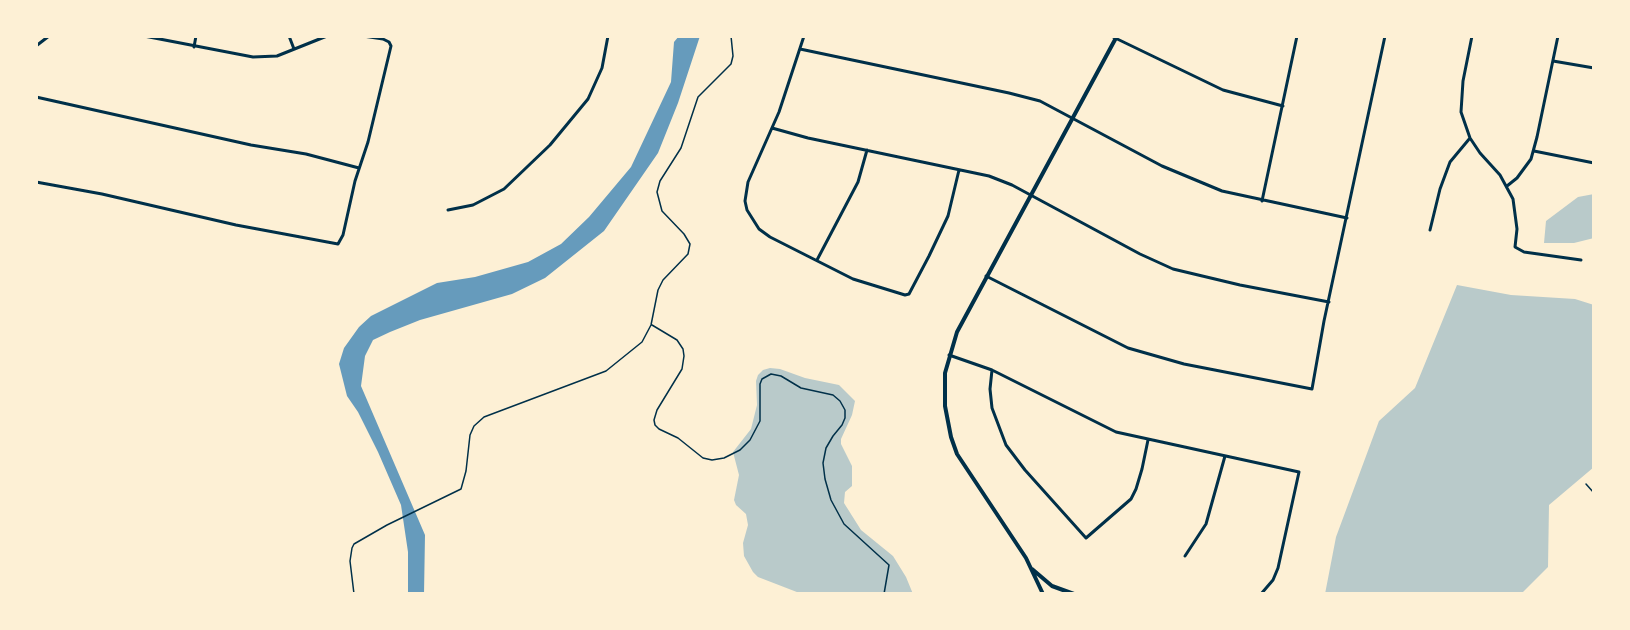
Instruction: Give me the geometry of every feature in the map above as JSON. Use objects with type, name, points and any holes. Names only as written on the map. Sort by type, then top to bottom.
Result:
[{"type":"street","points":[[36,46],[50,36]]},
{"type":"street","points":[[144,36],[254,57],[271,57],[327,36]]},
{"type":"street","points":[[194,47],[196,36]]},
{"type":"street","points":[[289,36],[294,49]]},
{"type":"street","points":[[36,182],[102,194],[236,225],[338,244],[343,235],[359,168],[368,142],[391,46],[383,39],[363,36]]},
{"type":"street","points":[[448,210],[473,205],[504,189],[563,130],[588,99],[597,81],[608,36]]},
{"type":"street","points":[[804,36],[772,128],[748,182],[745,201],[747,210],[753,222],[770,237],[853,279],[909,294],[948,216],[953,203],[958,170]]},
{"type":"street","points":[[1262,201],[1298,36]]},
{"type":"street","points":[[986,276],[1128,348],[1184,364],[1312,388],[1312,379],[1385,36]]},
{"type":"street","points":[[1472,36],[1461,104],[1465,126],[1480,153],[1500,174],[1507,186],[1516,212],[1515,247],[1524,252],[1581,260]]},
{"type":"street","points":[[1507,186],[1527,165],[1534,151],[1558,36]]},
{"type":"street","points":[[1043,594],[1007,527],[994,513],[954,446],[944,400],[945,374],[957,332],[1114,37],[1223,90],[1283,106]]},
{"type":"street","points":[[800,49],[1009,93],[1049,104],[1180,175],[1222,191],[1347,218]]},
{"type":"street","points":[[1553,61],[1594,68]]},
{"type":"street","points":[[36,98],[251,145],[297,152],[359,168]]},
{"type":"street","points":[[772,128],[808,138],[989,176],[1012,185],[1140,254],[1173,269],[1329,302]]},
{"type":"street","points":[[1430,230],[1440,189],[1450,162],[1470,138]]},
{"type":"street","points":[[817,260],[858,182],[867,150]]},
{"type":"street","points":[[1534,151],[1594,163]]},
{"type":"street","points":[[949,355],[992,370],[1103,427],[1148,440],[1299,472],[1278,568],[1273,580],[1261,594]]},
{"type":"street","points":[[992,370],[990,389],[992,408],[1006,445],[1025,470],[1086,538],[1131,499],[1142,469],[1148,440]]},
{"type":"street","points":[[1185,556],[1206,524],[1225,456]]},
{"type":"street","points":[[1030,567],[1052,586],[1074,594],[1095,594]]},
{"type":"lane","points":[[1586,484],[1594,493]]},
{"type":"path","points":[[354,594],[350,561],[352,548],[357,541],[461,489],[466,471],[470,435],[474,426],[484,417],[606,371],[642,342],[651,325],[658,290],[663,280],[688,254],[690,244],[684,234],[662,211],[657,192],[660,181],[681,148],[698,97],[731,64],[733,56],[731,36]]},
{"type":"path","points":[[651,325],[677,340],[683,349],[684,356],[678,376],[657,410],[654,423],[659,429],[674,435],[704,458],[712,460],[724,458],[740,450],[750,440],[760,421],[761,382],[769,375],[779,375],[798,387],[836,396],[844,407],[845,418],[826,448],[823,463],[825,479],[831,500],[844,524],[889,565],[890,572],[884,594]]},
{"type":"shaded area","points":[[1594,194],[1594,238],[1574,243],[1544,243],[1546,221],[1578,197]]},
{"type":"shaded area","points":[[1457,285],[1511,295],[1575,299],[1594,305],[1594,467],[1549,505],[1548,567],[1521,594],[1325,594],[1336,537],[1379,421],[1415,388]]},
{"type":"shaded area","points":[[770,368],[839,385],[855,401],[852,415],[841,439],[841,444],[852,466],[852,486],[845,492],[844,503],[861,530],[893,556],[913,594],[802,594],[758,577],[753,572],[744,556],[743,543],[748,525],[746,514],[734,500],[739,475],[733,452],[751,429],[757,405],[758,375]]},
{"type":"water","points":[[679,36],[700,36],[678,103],[658,153],[604,231],[545,278],[512,294],[420,320],[390,332],[373,340],[365,356],[361,386],[425,535],[424,594],[408,594],[408,552],[401,505],[378,452],[358,412],[347,396],[339,364],[344,348],[359,327],[371,316],[437,283],[475,277],[528,262],[561,244],[589,217],[631,167],[671,82],[674,42]]}]
